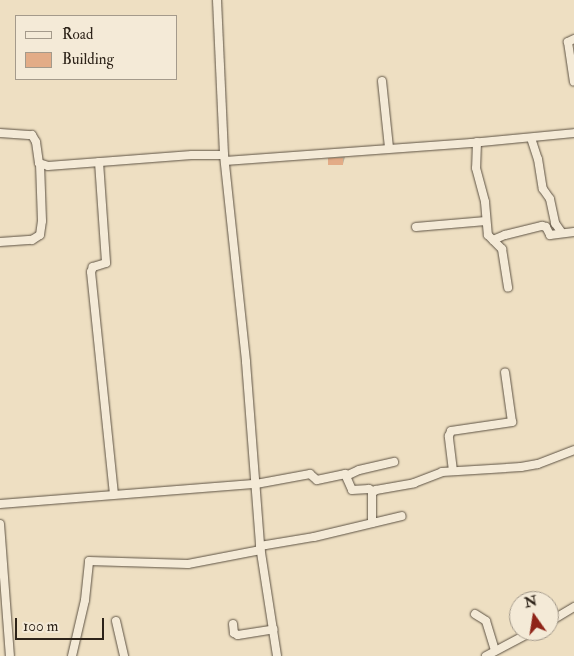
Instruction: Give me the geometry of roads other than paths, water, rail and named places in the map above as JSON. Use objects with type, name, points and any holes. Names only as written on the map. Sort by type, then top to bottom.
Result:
[{"type":"street","points":[[217,0],[225,158],[246,362],[261,548],[277,656]]},
{"type":"street","points":[[574,38],[568,42],[574,82]]},
{"type":"street","points":[[382,81],[389,148]]},
{"type":"street","points":[[0,133],[32,136],[36,142],[40,165],[42,222],[40,235],[32,240],[0,242]]},
{"type":"street","points":[[40,165],[192,155],[225,158],[477,142],[574,133]]},
{"type":"street","points":[[531,138],[538,159],[543,188],[550,199],[555,223],[562,233]]},
{"type":"street","points":[[477,142],[476,168],[483,195],[488,234],[502,249],[508,288]]},
{"type":"street","points":[[99,162],[106,263],[93,267],[91,272],[114,494]]},
{"type":"street","points":[[416,227],[486,221]]},
{"type":"street","points":[[493,240],[505,235],[544,226],[550,235],[574,232]]},
{"type":"street","points":[[453,471],[449,436],[451,431],[512,422],[505,372]]},
{"type":"street","points":[[346,476],[352,490],[369,489],[374,492],[414,483],[442,472],[521,468],[552,460],[574,450]]},
{"type":"street","points":[[0,504],[256,484],[310,474],[317,480],[342,474],[346,476],[359,470],[394,462]]},
{"type":"street","points":[[372,523],[374,492]]},
{"type":"street","points":[[72,656],[85,600],[89,561],[146,561],[181,564],[314,537],[402,516]]},
{"type":"street","points":[[0,524],[10,656]]},
{"type":"street","points":[[559,616],[574,608]]},
{"type":"street","points":[[475,614],[486,621],[496,651]]},
{"type":"street","points":[[116,620],[124,656]]},
{"type":"street","points":[[233,624],[234,633],[238,635],[274,629]]},
{"type":"street","points":[[486,656],[514,641]]}]
